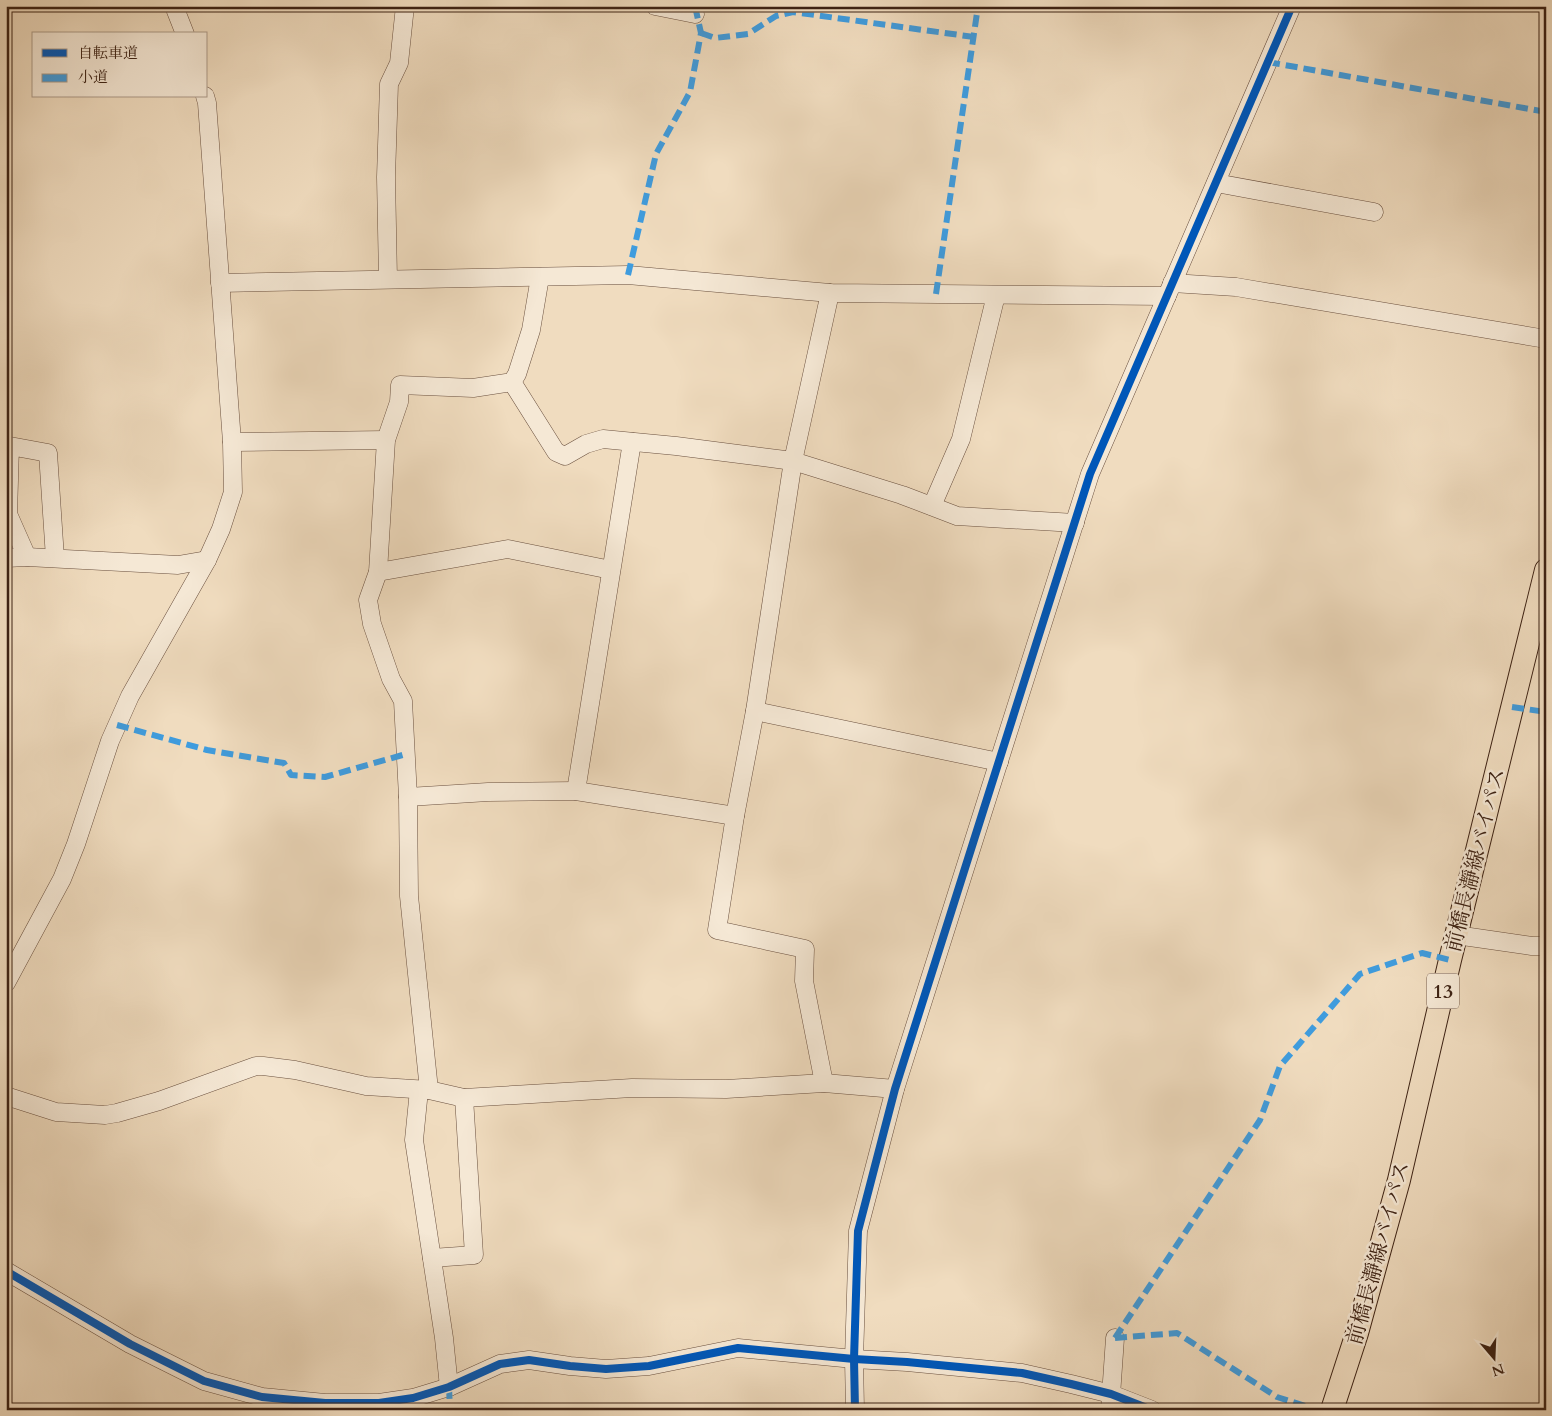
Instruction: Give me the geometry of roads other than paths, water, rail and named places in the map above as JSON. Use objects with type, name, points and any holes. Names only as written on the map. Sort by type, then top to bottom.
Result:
[{"type":"main road","name":"前橋長瀞線バイパス","points":[[1332,1410],[1357,1333],[1389,1218],[1456,935],[1546,570]]},
{"type":"street","points":[[174,6],[185,32]]},
{"type":"street","points":[[388,279],[386,177],[389,84],[399,63],[405,6]]},
{"type":"street","points":[[655,6],[695,14]]},
{"type":"street","points":[[855,1410],[854,1359],[858,1232],[895,1089],[1090,474],[1292,6]]},
{"type":"street","points":[[6,983],[62,878],[76,844],[110,741],[130,696],[207,560],[222,529],[233,492],[232,442],[206,98]]},
{"type":"street","points":[[1216,183],[1374,212]]},
{"type":"street","points":[[220,283],[628,275],[830,293],[996,294],[1236,287],[1546,339]]},
{"type":"street","points":[[449,1387],[414,1140],[424,1090],[409,896],[408,797],[403,701],[391,679],[372,624],[368,600],[378,572],[386,440],[399,402],[400,385],[473,388],[512,382],[517,374],[531,330],[540,277]]},
{"type":"street","points":[[824,1083],[804,982],[805,948],[718,930],[735,816],[755,711],[793,461],[830,293]]},
{"type":"street","points":[[932,506],[960,439],[996,294]]},
{"type":"street","points":[[512,382],[556,452],[566,456],[586,444],[603,439],[793,461],[902,495],[957,516],[1075,523]]},
{"type":"street","points":[[232,442],[386,440]]},
{"type":"street","points":[[576,791],[632,442]]},
{"type":"street","points":[[27,557],[8,514],[10,446],[48,453],[55,558]]},
{"type":"street","points":[[378,572],[508,549],[611,570]]},
{"type":"street","points":[[6,558],[55,558],[178,565],[207,560]]},
{"type":"street","points":[[755,711],[999,762]]},
{"type":"street","points":[[408,797],[488,792],[576,791],[735,816]]},
{"type":"street","points":[[1456,935],[1532,946],[1546,946]]},
{"type":"street","points":[[6,1096],[56,1112],[117,1113],[159,1101],[256,1066],[295,1070],[366,1086],[424,1090],[464,1098],[632,1088],[726,1089],[824,1083],[895,1089]]},
{"type":"street","points":[[432,1258],[474,1255],[464,1098]]},
{"type":"street","points":[[6,1271],[130,1344],[204,1381],[262,1397],[325,1402],[379,1403],[413,1398],[449,1387],[500,1364],[529,1360],[606,1369],[648,1366],[738,1348],[1022,1373],[1071,1384],[1110,1402],[1152,1410]]},
{"type":"street","points":[[1110,1402],[1115,1338]]}]
